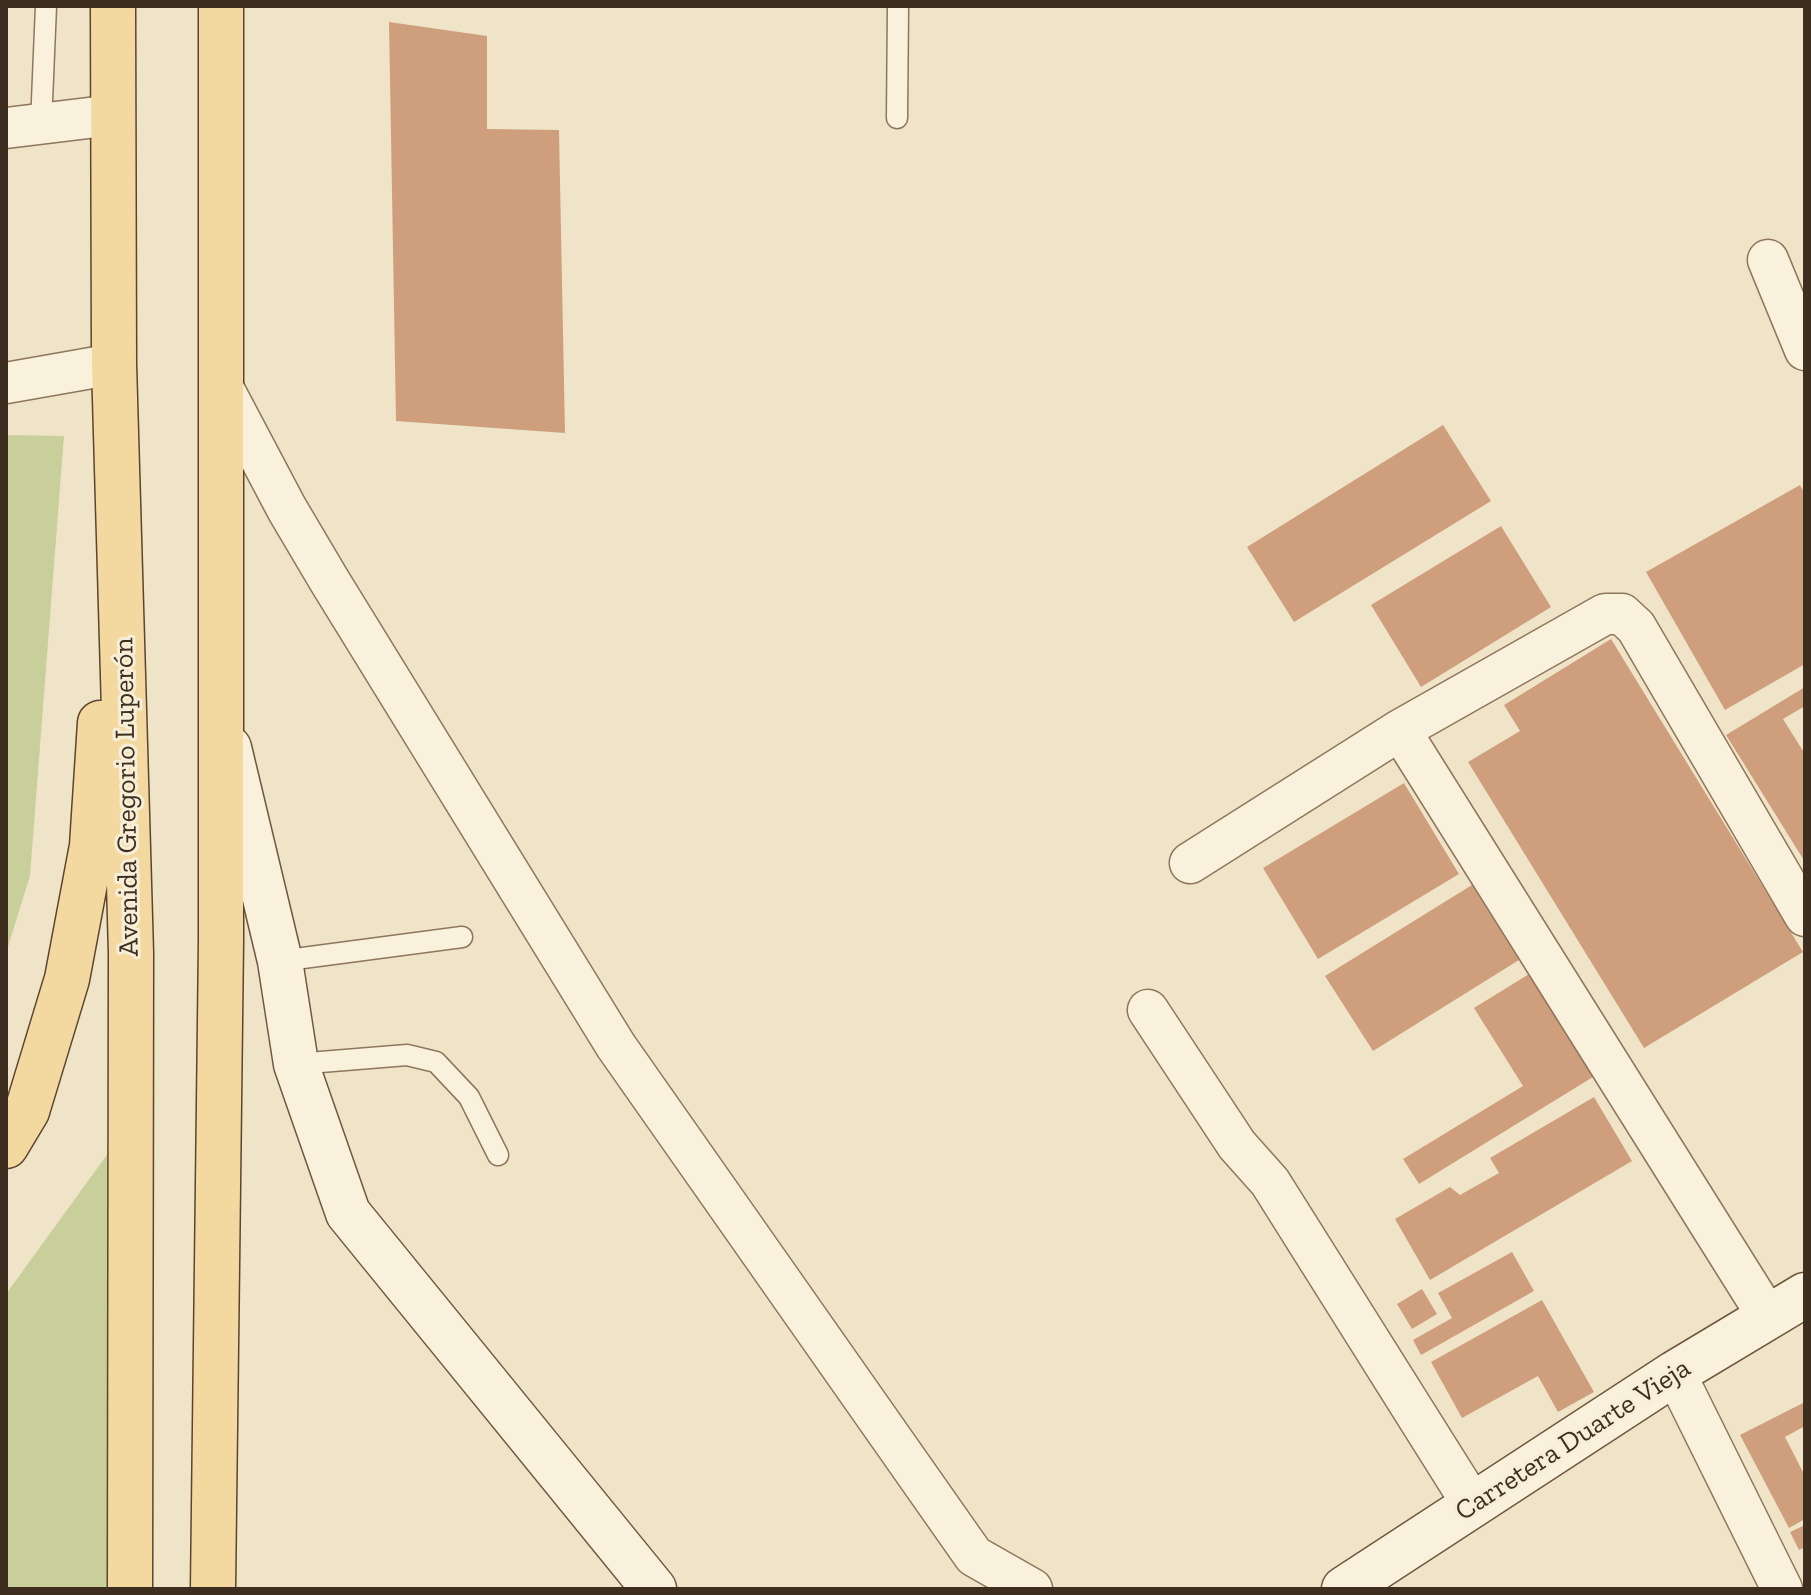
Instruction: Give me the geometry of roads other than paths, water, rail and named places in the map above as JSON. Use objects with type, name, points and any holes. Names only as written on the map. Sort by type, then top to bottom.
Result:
[{"type":"main road","name":"Avenida Gregorio Luperón","points":[[113,6],[114,364],[131,953],[130,1589]]},
{"type":"main road","points":[[213,1589],[222,717],[221,6]]},
{"type":"main road","points":[[6,1146],[27,1111],[67,979],[92,846],[118,449]]},
{"type":"main road","points":[[222,717],[280,961],[296,1064],[348,1213],[654,1589]]},
{"type":"main road","name":"Carretera Duarte Vieja","points":[[1344,1589],[1675,1373],[1805,1295]]},
{"type":"street","points":[[24,126],[113,115]]},
{"type":"street","points":[[1768,260],[1805,349]]},
{"type":"street","points":[[6,383],[114,364]]},
{"type":"street","points":[[221,384],[287,509],[329,580],[616,1046],[974,1556],[1032,1589]]},
{"type":"street","points":[[1190,863],[1400,730],[1605,614],[1622,614],[1636,627],[1805,916]]},
{"type":"street","points":[[1400,730],[1768,1317]]},
{"type":"street","points":[[1148,1010],[1237,1145],[1270,1182],[1473,1505]]},
{"type":"street","points":[[1675,1373],[1782,1589]]},
{"type":"lane","points":[[24,126],[46,6]]},
{"type":"lane","points":[[897,118],[898,6]]},
{"type":"lane","points":[[280,961],[462,937]]},
{"type":"lane","points":[[296,1064],[407,1055],[436,1062],[469,1097],[498,1155]]}]
